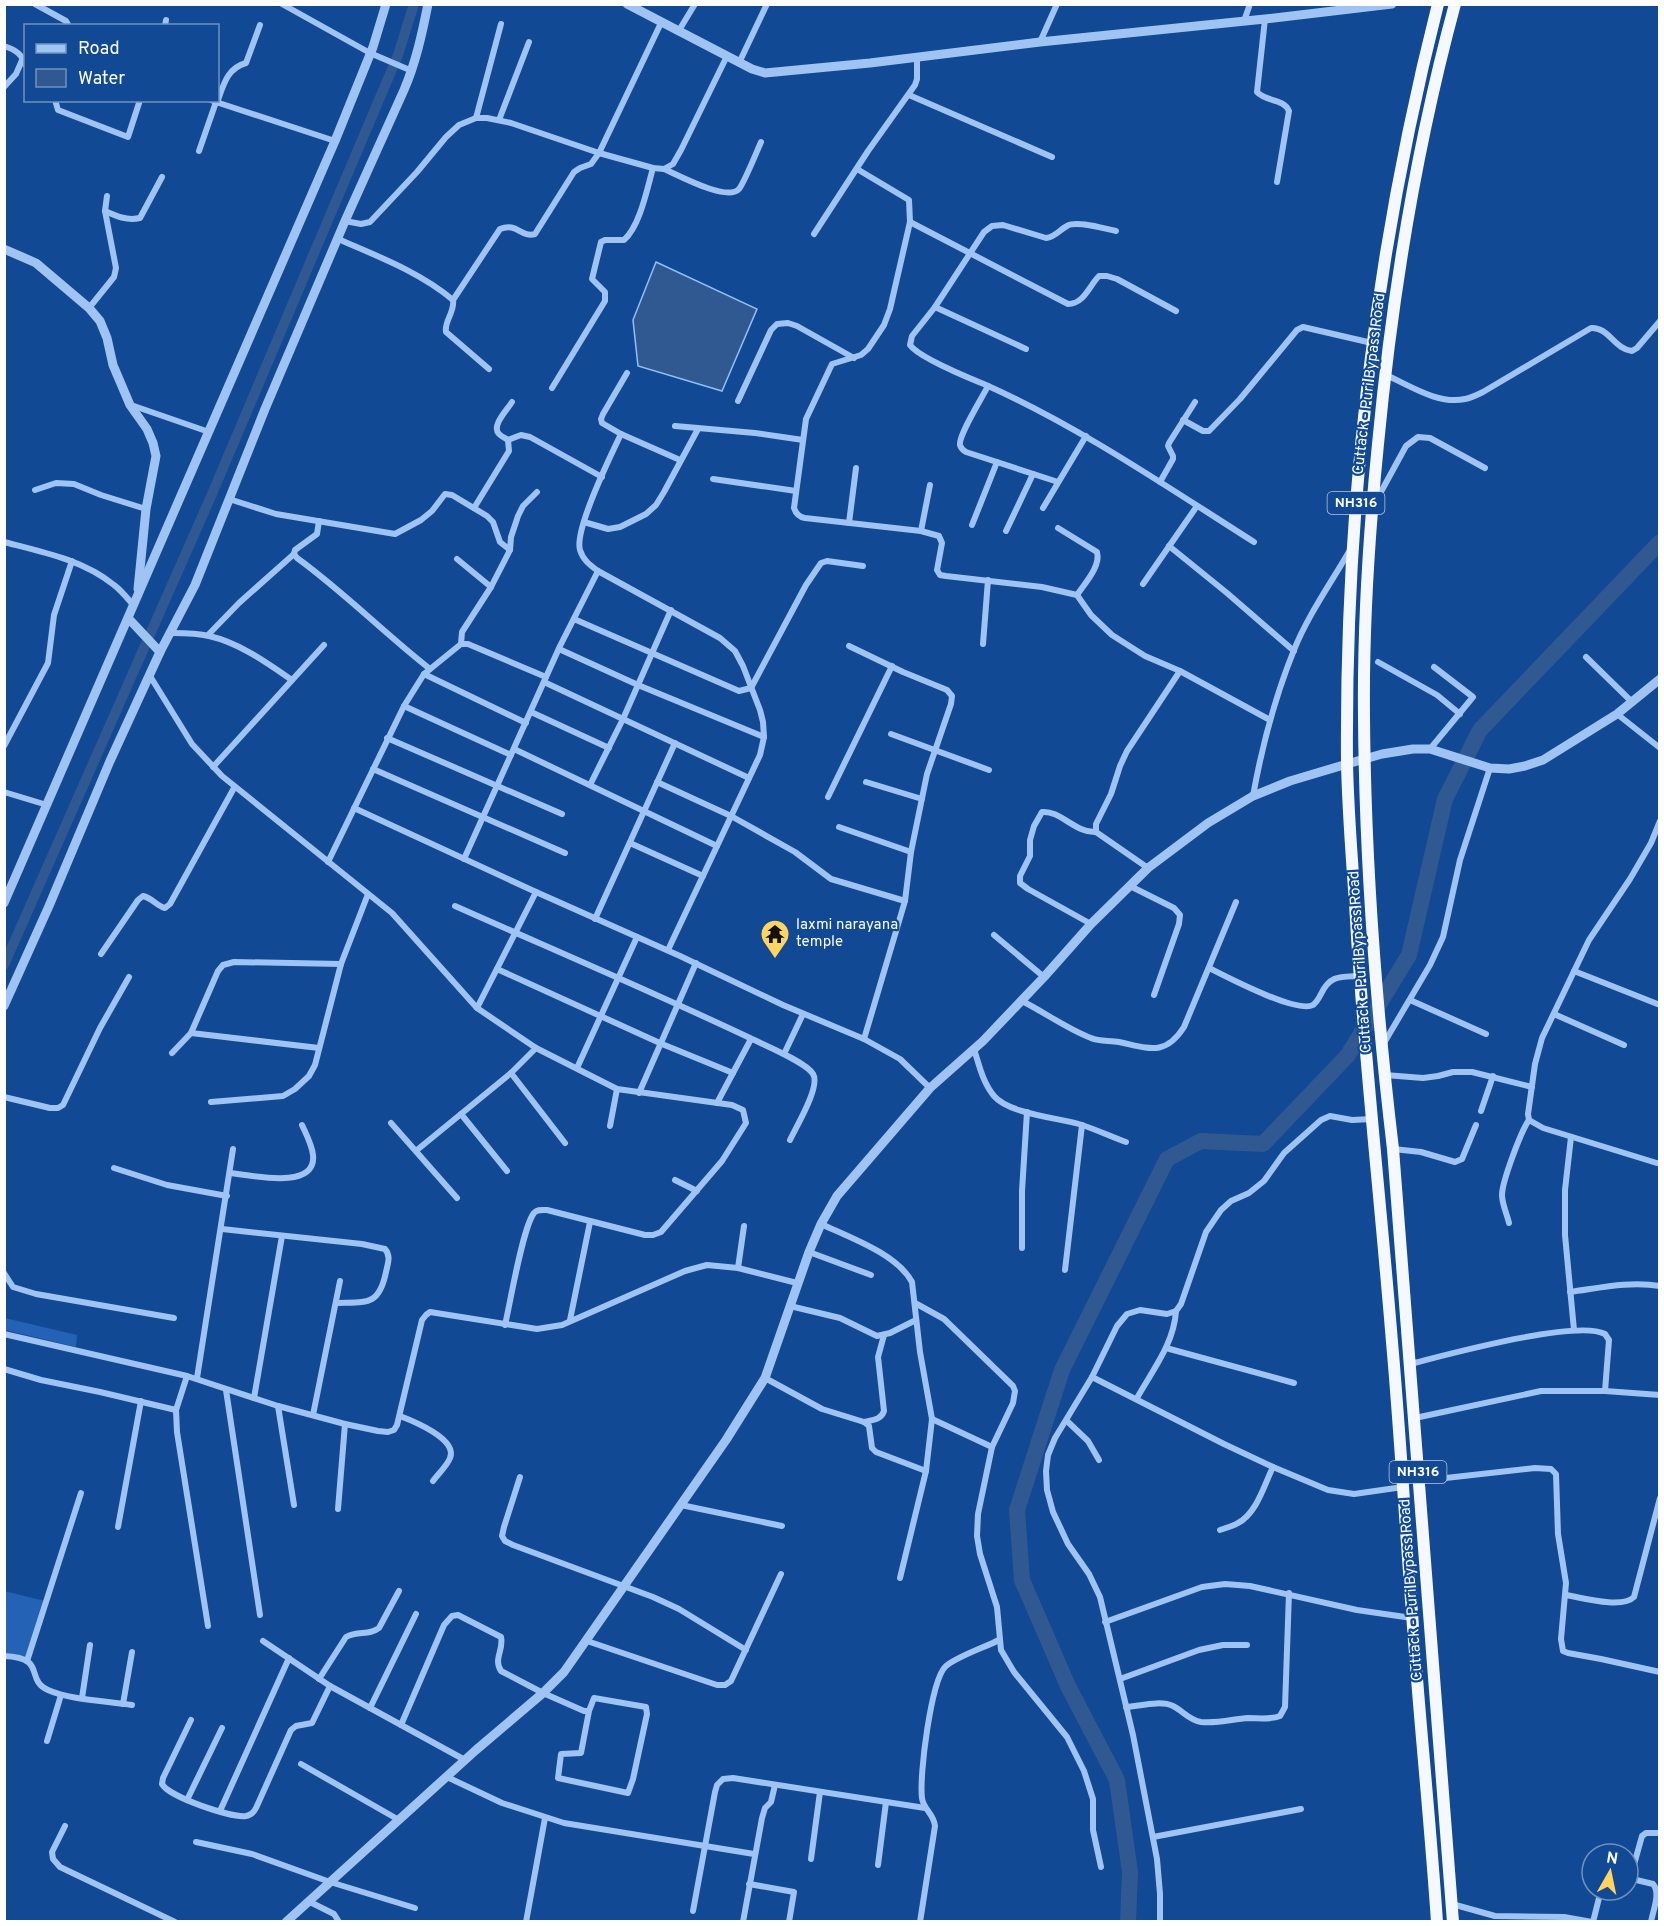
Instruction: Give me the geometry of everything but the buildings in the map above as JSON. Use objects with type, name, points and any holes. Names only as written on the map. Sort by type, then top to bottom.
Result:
[{"type":"highway","name":"Cuttack - Puri Bypass Road","points":[[1437,1922],[1403,1487],[1359,976],[1347,764],[1352,546],[1372,343],[1402,167],[1438,4]]},
{"type":"highway","name":"Cuttack - Puri Bypass Road","points":[[1453,1922],[1415,1418],[1375,964],[1366,811],[1365,648],[1371,509],[1391,319],[1421,151],[1455,4]]},
{"type":"street","points":[[35,4],[68,24]]},
{"type":"street","points":[[282,4],[374,55],[412,71]]},
{"type":"street","points":[[4,903],[374,55],[386,4]]},
{"type":"street","points":[[4,1006],[50,906],[110,761],[150,676],[158,650],[172,633],[195,585],[265,409],[412,71],[422,37],[428,4]]},
{"type":"street","points":[[627,4],[752,69],[765,72],[1265,20],[1392,4]]},
{"type":"street","points":[[678,32],[695,4]]},
{"type":"street","points":[[740,63],[767,4]]},
{"type":"street","points":[[1040,42],[1057,4]]},
{"type":"street","points":[[1244,21],[1250,4]]},
{"type":"street","points":[[1265,20],[1257,92],[1261,96],[1281,102],[1287,106],[1289,111],[1276,182]]},
{"type":"street","points":[[489,369],[446,332],[445,327],[453,312],[453,300],[500,228],[515,227],[527,235],[535,234],[574,172],[591,164],[599,153],[661,23]]},
{"type":"street","points":[[476,118],[501,24]]},
{"type":"street","points":[[219,94],[227,76],[237,66],[246,63],[260,25]]},
{"type":"street","points":[[499,120],[529,42]]},
{"type":"street","points":[[4,46],[17,51],[23,58],[16,74],[4,87]]},
{"type":"street","points":[[664,169],[673,164],[681,150],[727,56]]},
{"type":"street","points":[[814,234],[909,95],[917,79],[917,57]]},
{"type":"street","points":[[909,95],[1052,157]]},
{"type":"street","points":[[56,102],[58,111],[128,136],[139,102]]},
{"type":"street","points":[[199,151],[216,102]]},
{"type":"street","points":[[219,102],[335,141]]},
{"type":"street","points":[[345,221],[362,224],[370,222],[380,214],[446,137],[459,125],[476,118],[499,120],[599,153],[664,169],[722,193],[731,193],[739,189],[761,142]]},
{"type":"street","points":[[552,388],[605,301],[604,292],[592,279],[601,242],[624,240],[627,237],[638,216],[653,168]]},
{"type":"street","points":[[857,169],[909,200],[910,222],[890,309],[884,325],[868,349],[855,358],[839,360],[832,364],[806,419],[794,508],[800,517],[921,531],[939,536],[941,538],[937,570],[940,575],[1042,587],[1077,595],[1091,615],[1108,632],[1145,656],[1180,671],[1270,720]]},
{"type":"street","points":[[105,211],[132,220],[140,218],[162,177]]},
{"type":"street","points":[[89,308],[114,277],[116,268],[105,211],[107,196]]},
{"type":"street","points":[[910,222],[1068,304],[1076,304],[1099,276],[1107,276],[1117,279],[1176,311]]},
{"type":"street","points":[[1116,231],[1075,223],[1065,226],[1052,238],[1046,238],[1003,225],[992,226],[984,232],[935,307],[912,336],[909,341],[912,348],[952,371],[988,386],[1086,436],[1254,542]]},
{"type":"street","points":[[338,239],[399,266],[453,300]]},
{"type":"street","points":[[4,249],[36,263],[89,308],[100,321],[107,338],[113,365],[130,405],[147,429],[153,443],[156,456],[146,509],[136,602]]},
{"type":"street","points":[[935,307],[1026,349]]},
{"type":"street","points":[[1385,375],[1437,398],[1466,399],[1483,392],[1590,328],[1604,331],[1620,348],[1632,351],[1659,321]]},
{"type":"street","points":[[738,401],[771,330],[777,324],[788,323],[797,326],[855,358]]},
{"type":"street","points":[[1186,422],[1203,431],[1212,429],[1298,330],[1309,328],[1372,343]]},
{"type":"street","points":[[627,373],[601,419],[605,425],[621,434],[680,460]]},
{"type":"street","points":[[988,386],[959,442],[961,448],[966,452],[1058,482]]},
{"type":"street","points":[[508,440],[498,434],[496,429],[512,402]]},
{"type":"street","points":[[1160,482],[1173,459],[1169,443],[1186,422],[1195,402]]},
{"type":"street","points":[[130,405],[209,432]]},
{"type":"street","points":[[675,426],[803,440]]},
{"type":"street","points":[[584,522],[608,529],[620,527],[646,514],[656,505],[664,492],[698,429]]},
{"type":"street","points":[[621,434],[579,536],[579,548],[585,561],[598,571],[720,638],[735,651],[743,666],[763,722],[764,737],[760,755],[668,950]]},
{"type":"street","points":[[508,440],[521,435],[530,437],[602,477]]},
{"type":"street","points":[[1043,508],[1086,436]]},
{"type":"street","points":[[1371,509],[1406,446],[1418,437],[1430,438],[1485,468]]},
{"type":"street","points":[[474,508],[509,451],[508,440]]},
{"type":"street","points":[[972,525],[997,462]]},
{"type":"street","points":[[849,523],[856,468]]},
{"type":"street","points":[[1006,531],[1033,474]]},
{"type":"street","points":[[713,479],[796,491]]},
{"type":"street","points":[[35,490],[56,483],[74,484],[146,509]]},
{"type":"street","points":[[921,531],[930,485]]},
{"type":"street","points":[[328,862],[404,706],[424,675],[461,644],[462,632],[491,587],[510,550],[511,537],[523,506],[537,492]]},
{"type":"street","points":[[229,499],[276,513],[395,534],[421,520],[432,511],[445,494],[452,495],[493,522],[500,542],[510,550]]},
{"type":"street","points":[[1143,584],[1197,506]]},
{"type":"street","points":[[208,635],[239,603],[294,554],[298,547],[316,534],[319,521]]},
{"type":"street","points":[[1058,528],[1097,552],[1099,559],[1077,595]]},
{"type":"street","points":[[4,542],[72,561],[101,576],[136,602]]},
{"type":"street","points":[[1169,546],[1294,651]]},
{"type":"street","points":[[1253,796],[1270,720],[1294,651],[1306,624],[1352,546]]},
{"type":"street","points":[[294,554],[394,641],[430,669]]},
{"type":"street","points":[[457,559],[491,587]]},
{"type":"street","points":[[4,746],[48,663],[54,615],[72,561]]},
{"type":"street","points":[[574,619],[739,691],[751,688],[806,585],[821,563],[827,561],[863,567]]},
{"type":"street","points":[[464,859],[559,649],[598,571]]},
{"type":"street","points":[[983,644],[988,580]]},
{"type":"street","points":[[590,785],[623,719],[671,610]]},
{"type":"street","points":[[129,619],[158,650]]},
{"type":"street","points":[[172,633],[208,635],[224,640],[256,656],[292,680]]},
{"type":"street","points":[[461,644],[476,646],[623,719],[749,777]]},
{"type":"street","points":[[213,767],[324,645]]},
{"type":"street","points":[[849,646],[947,690],[952,696],[922,799],[910,852],[905,902],[864,1040]]},
{"type":"street","points":[[559,649],[638,685],[764,737]]},
{"type":"street","points":[[1586,657],[1632,702]]},
{"type":"street","points":[[1378,662],[1437,695],[1460,714]]},
{"type":"street","points":[[828,797],[892,666]]},
{"type":"street","points":[[1430,750],[1473,697],[1434,667]]},
{"type":"street","points":[[1096,832],[1096,824],[1111,794],[1127,751],[1180,671]]},
{"type":"street","points":[[424,675],[526,723]]},
{"type":"street","points":[[150,676],[192,744],[213,767],[234,788],[392,913],[477,1008],[536,1048],[617,1089],[717,1103],[743,1110],[746,1123],[722,1161],[661,1232],[645,1235],[547,1210],[538,1210],[534,1213],[527,1229],[505,1325]]},
{"type":"street","points":[[286,1922],[564,1672],[740,1420],[765,1378],[809,1252],[837,1196],[932,1086],[971,1052],[1022,1001],[1091,924],[1148,868],[1208,823],[1253,796],[1290,781],[1365,759],[1401,751],[1430,750],[1486,767],[1509,769],[1543,760],[1617,714],[1659,679]]},
{"type":"street","points":[[404,706],[590,785],[717,846]]},
{"type":"street","points":[[531,712],[609,748]]},
{"type":"street","points":[[1617,714],[1659,747]]},
{"type":"street","points":[[891,734],[989,770]]},
{"type":"street","points":[[387,738],[562,814]]},
{"type":"street","points":[[595,918],[675,743]]},
{"type":"street","points":[[1382,1046],[1430,965],[1443,937],[1460,860],[1486,767]]},
{"type":"street","points":[[373,769],[565,853]]},
{"type":"street","points":[[657,782],[731,816],[795,852],[831,879],[905,902]]},
{"type":"street","points":[[866,782],[922,799]]},
{"type":"street","points":[[101,954],[143,896],[160,907],[165,908],[170,904],[234,788]]},
{"type":"street","points":[[4,792],[47,805]]},
{"type":"street","points":[[354,807],[864,1040],[900,1059],[932,1086]]},
{"type":"street","points":[[1091,924],[1028,890],[1020,883],[1020,876],[1030,856],[1030,840],[1034,825],[1042,812],[1050,812],[1085,831],[1096,832],[1148,868]]},
{"type":"street","points":[[1509,1222],[1502,1194],[1523,1128],[1529,1120],[1535,1064],[1540,1046],[1589,940],[1654,844],[1659,821]]},
{"type":"street","points":[[839,827],[910,852]]},
{"type":"street","points":[[630,843],[702,876]]},
{"type":"street","points":[[1130,886],[1174,908],[1180,915],[1179,924],[1154,995]]},
{"type":"street","points":[[477,1008],[536,892]]},
{"type":"street","points":[[211,1102],[283,1096],[309,1076],[315,1065],[341,964],[368,894]]},
{"type":"street","points":[[1022,1001],[1092,1039],[1117,1041],[1141,1047],[1165,1046],[1176,1040],[1184,1027],[1236,903]]},
{"type":"street","points":[[455,906],[679,1004],[784,1054],[812,1072],[815,1079],[814,1088],[790,1140]]},
{"type":"street","points":[[994,935],[1044,977]]},
{"type":"street","points":[[577,1068],[637,937]]},
{"type":"street","points":[[172,1053],[191,1033],[223,964],[234,962],[341,964]]},
{"type":"street","points":[[639,1093],[696,963]]},
{"type":"street","points":[[1209,968],[1266,995],[1301,1007],[1311,1006],[1318,1001],[1327,983],[1334,978],[1359,976]]},
{"type":"street","points":[[497,969],[662,1044],[733,1073]]},
{"type":"street","points":[[1574,971],[1659,1005]]},
{"type":"street","points":[[4,1097],[50,1108],[63,1105],[68,1099],[100,1028],[129,977]]},
{"type":"street","points":[[1410,1000],[1486,1034]]},
{"type":"street","points":[[784,1054],[803,1014]]},
{"type":"street","points":[[1554,1014],[1624,1046]]},
{"type":"street","points":[[191,1033],[319,1048]]},
{"type":"street","points":[[717,1103],[751,1039]]},
{"type":"street","points":[[417,1150],[511,1073],[536,1048]]},
{"type":"street","points":[[971,1052],[995,1097],[1003,1104],[1082,1125],[1126,1142]]},
{"type":"street","points":[[1384,1075],[1423,1078],[1464,1071],[1532,1087]]},
{"type":"street","points":[[511,1073],[565,1143]]},
{"type":"street","points":[[1481,1111],[1493,1076]]},
{"type":"street","points":[[610,1126],[617,1089]]},
{"type":"street","points":[[1022,1248],[1022,1191],[1027,1112]]},
{"type":"street","points":[[461,1114],[507,1171]]},
{"type":"street","points":[[1137,1398],[1166,1348],[1173,1330],[1176,1311],[1185,1297],[1206,1232],[1221,1210],[1264,1181],[1284,1153],[1321,1120],[1330,1116],[1352,1120],[1372,1119]]},
{"type":"street","points":[[1529,1120],[1533,1124],[1571,1137],[1659,1164]]},
{"type":"street","points":[[391,1123],[457,1198]]},
{"type":"street","points":[[230,1173],[289,1178],[301,1177],[307,1173],[312,1166],[313,1157],[302,1125]]},
{"type":"street","points":[[1065,1270],[1082,1125]]},
{"type":"street","points":[[1393,1149],[1421,1152],[1455,1162],[1462,1159],[1476,1125]]},
{"type":"street","points":[[1571,1137],[1565,1190],[1566,1258],[1574,1330]]},
{"type":"street","points":[[197,1378],[233,1149]]},
{"type":"street","points":[[114,1168],[167,1185],[226,1196]]},
{"type":"street","points":[[675,1180],[697,1191]]},
{"type":"street","points":[[570,1320],[590,1222]]},
{"type":"street","points":[[821,1224],[860,1242],[898,1266],[912,1282],[920,1352],[932,1419],[926,1471],[900,1578]]},
{"type":"street","points":[[738,1268],[744,1226]]},
{"type":"street","points":[[222,1229],[362,1244],[385,1249],[389,1253],[380,1293],[365,1302],[337,1303]]},
{"type":"street","points":[[254,1398],[282,1236]]},
{"type":"street","points":[[809,1252],[871,1275]]},
{"type":"street","points":[[4,1334],[197,1378],[278,1406],[345,1424],[388,1432],[394,1430],[397,1425],[422,1320],[430,1312],[505,1325],[537,1329],[550,1328],[696,1267],[707,1265],[738,1268],[797,1283]]},
{"type":"street","points":[[4,1273],[13,1287],[36,1294],[174,1318]]},
{"type":"street","points":[[313,1415],[340,1281]]},
{"type":"street","points":[[1570,1292],[1638,1284],[1659,1286]]},
{"type":"street","points":[[915,1303],[944,1319],[1013,1386],[1015,1391],[1013,1403],[992,1447],[978,1514],[977,1536],[980,1554],[997,1607],[999,1640],[1006,1661],[1067,1737],[1079,1757],[1093,1799],[1093,1830],[1101,1867]]},
{"type":"street","points":[[790,1306],[840,1318],[877,1336],[916,1320]]},
{"type":"street","points":[[1160,1922],[1160,1894],[1153,1837],[1100,1597],[1089,1574],[1068,1544],[1053,1512],[1047,1490],[1048,1455],[1055,1438],[1092,1377],[1117,1326],[1127,1314],[1140,1310],[1167,1314],[1176,1311]]},
{"type":"street","points":[[1410,1364],[1530,1336],[1574,1330],[1601,1331],[1609,1340],[1605,1391]]},
{"type":"street","points":[[864,1422],[883,1416],[878,1357],[884,1335]]},
{"type":"street","points":[[1166,1348],[1294,1383]]},
{"type":"street","points":[[4,1369],[40,1380],[176,1410]]},
{"type":"street","points":[[188,1376],[176,1410],[207,1626]]},
{"type":"street","points":[[1092,1377],[1216,1440],[1328,1490],[1354,1494],[1403,1487]]},
{"type":"street","points":[[765,1378],[822,1409],[864,1422],[869,1426],[872,1448],[876,1452],[926,1471]]},
{"type":"street","points":[[226,1389],[260,1615]]},
{"type":"street","points":[[1415,1418],[1541,1392],[1605,1391],[1659,1395]]},
{"type":"street","points":[[118,1527],[141,1401]]},
{"type":"street","points":[[278,1406],[294,1505]]},
{"type":"street","points":[[400,1416],[430,1429],[450,1449],[449,1461],[433,1481]]},
{"type":"street","points":[[932,1419],[992,1447]]},
{"type":"street","points":[[1067,1421],[1088,1441],[1099,1460]]},
{"type":"street","points":[[338,1509],[345,1424]]},
{"type":"street","points":[[1220,1530],[1239,1523],[1247,1516],[1255,1506],[1273,1467]]},
{"type":"street","points":[[1419,1481],[1535,1468],[1551,1469],[1556,1473],[1558,1534],[1566,1595],[1561,1639],[1563,1651],[1659,1672]]},
{"type":"street","points":[[520,1477],[504,1527],[502,1536],[505,1541],[534,1554],[624,1585],[679,1609],[746,1650]]},
{"type":"street","points":[[27,1660],[81,1493]]},
{"type":"street","points":[[1566,1595],[1616,1603],[1630,1601],[1637,1590],[1659,1498]]},
{"type":"street","points":[[681,1504],[782,1526]]},
{"type":"street","points":[[587,1641],[717,1685],[725,1685],[731,1681],[781,1574]]},
{"type":"street","points":[[1105,1622],[1202,1587],[1225,1584],[1289,1593],[1357,1610],[1412,1618]]},
{"type":"street","points":[[319,1679],[346,1637],[354,1633],[368,1633],[379,1628],[399,1591]]},
{"type":"street","points":[[1126,1707],[1166,1704],[1200,1722],[1281,1716],[1284,1707],[1289,1593]]},
{"type":"street","points":[[370,1708],[416,1614]]},
{"type":"street","points":[[401,1725],[444,1625],[452,1616],[458,1615],[501,1637],[502,1642],[497,1660],[501,1671],[543,1693],[584,1711],[589,1711]]},
{"type":"street","points":[[920,1922],[935,1826],[934,1819],[922,1800],[922,1778],[931,1711],[941,1673],[952,1662],[999,1640]]},
{"type":"street","points":[[263,1641],[330,1686],[465,1760]]},
{"type":"street","points":[[81,1698],[90,1645]]},
{"type":"street","points":[[1119,1679],[1198,1650],[1223,1645],[1247,1645]]},
{"type":"street","points":[[123,1704],[132,1652]]},
{"type":"street","points":[[4,1656],[19,1656],[27,1660],[33,1666],[35,1678],[46,1690],[61,1695],[132,1705]]},
{"type":"street","points":[[220,1811],[289,1658]]},
{"type":"street","points":[[191,1720],[162,1784],[165,1789],[187,1800],[220,1811],[247,1816],[252,1814],[291,1730],[296,1726],[312,1723],[330,1686]]},
{"type":"street","points":[[47,1741],[61,1695]]},
{"type":"street","points":[[594,1698],[646,1707],[647,1714],[628,1794],[558,1778],[561,1754],[581,1753],[589,1711],[594,1698]]},
{"type":"street","points":[[187,1800],[222,1728]]},
{"type":"street","points":[[301,1764],[399,1820]]},
{"type":"street","points":[[447,1777],[502,1803],[545,1818],[598,1830],[754,1854]]},
{"type":"street","points":[[693,1911],[715,1792],[717,1785],[723,1779],[733,1778],[925,1808]]},
{"type":"street","points":[[743,1922],[763,1812],[771,1802],[775,1785]]},
{"type":"street","points":[[811,1859],[820,1792]]},
{"type":"street","points":[[878,1865],[886,1802]]},
{"type":"street","points":[[1153,1837],[1301,1809]]},
{"type":"street","points":[[526,1922],[545,1818]]},
{"type":"street","points":[[66,1826],[52,1852],[53,1859],[60,1866],[175,1922]]},
{"type":"street","points":[[1640,1842],[1646,1833],[1659,1833]]},
{"type":"street","points":[[196,1842],[252,1854],[330,1882],[415,1908]]},
{"type":"street","points":[[1640,1881],[1653,1884],[1657,1893],[1651,1922]]},
{"type":"street","points":[[749,1884],[794,1892],[789,1922]]},
{"type":"street","points":[[308,1901],[334,1914],[339,1922]]},
{"type":"street","points":[[1452,1904],[1495,1916],[1564,1917],[1592,1922],[1598,1902]]},
{"type":"street","points":[[156,1922],[160,1914]]},
{"type":"shaded area","points":[[5,1318],[77,1335],[76,1347],[5,1330]]},
{"type":"shaded area","points":[[4,1591],[45,1601],[27,1660],[5,1655]]},
{"type":"water","points":[[656,262],[757,309],[722,391],[638,366],[633,320]]},
{"type":"waterway","points":[[4,965],[212,494],[398,55],[414,4]]},
{"type":"waterway","points":[[1128,1922],[1130,1872],[1117,1780],[1068,1686],[1022,1580],[1017,1510],[1062,1370],[1167,1159],[1201,1141],[1263,1144],[1348,1055],[1409,955],[1445,799],[1480,730],[1660,542]]},
{"type":"place","name":"laxmi narayana temple","points":[[775,960]]}]
